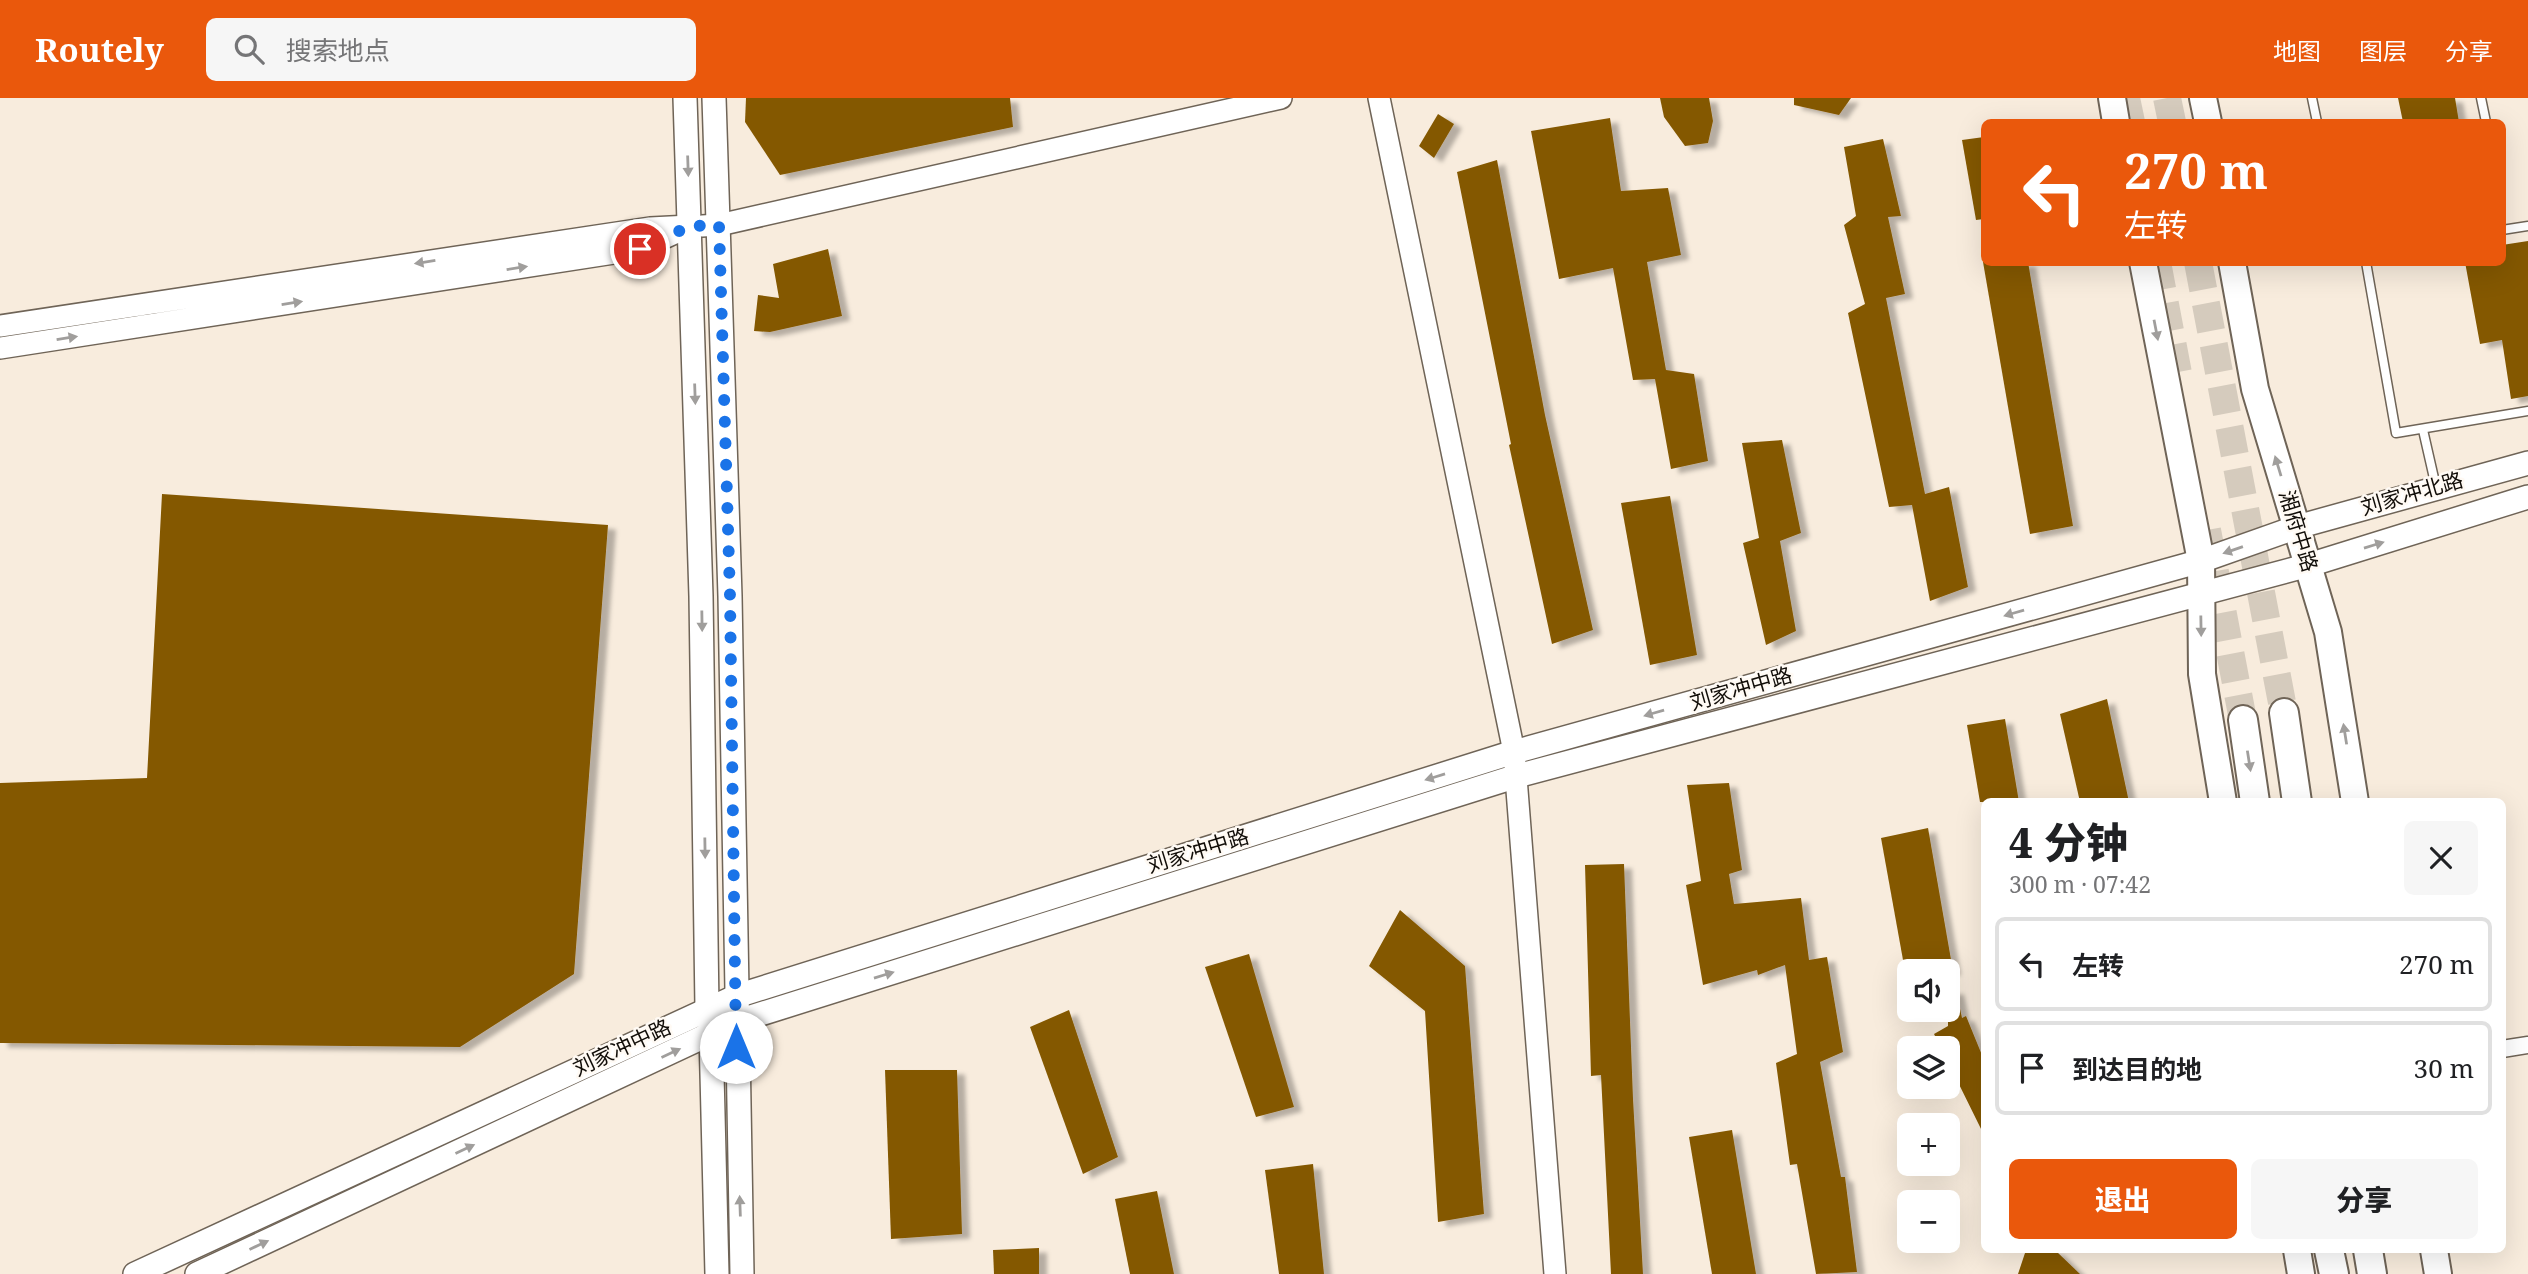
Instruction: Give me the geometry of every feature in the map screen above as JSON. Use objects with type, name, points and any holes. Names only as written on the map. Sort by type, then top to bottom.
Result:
[{"type":"highway","points":[[2284,713],[2296,798]]},
{"type":"highway","points":[[2243,720],[2254,798]]},
{"type":"highway","points":[[2330,1253],[2334,1274]]},
{"type":"highway","points":[[2368,1253],[2372,1274]]},
{"type":"main road","points":[[685,98],[701,596],[707,1008],[711,1034],[717,1274]]},
{"type":"main road","points":[[714,98],[742,1274]]},
{"type":"main road","points":[[2112,98],[2116,119]]},
{"type":"main road","points":[[2203,98],[2207,119]]},
{"type":"main road","points":[[2144,266],[2200,561],[2202,674],[2222,798]]},
{"type":"main road","name":"湘府中路","points":[[2233,266],[2255,389],[2328,632],[2355,798]]},
{"type":"main road","name":"刘家冲北路","points":[[2297,527],[2528,463]]},
{"type":"main road","name":"刘家冲北路","points":[[2309,565],[2528,497]]},
{"type":"main road","name":"刘家冲中路","points":[[135,1274],[737,996],[1514,752],[2200,561],[2297,527]]},
{"type":"main road","name":"刘家冲中路","points":[[197,1274],[735,1022],[1517,776],[2201,591],[2309,565]]},
{"type":"main road","points":[[2298,1253],[2301,1274]]},
{"type":"main road","points":[[2434,1253],[2438,1274]]},
{"type":"street","points":[[0,326],[650,228],[719,225],[1281,98]]},
{"type":"street","points":[[1379,98],[1514,752],[1555,1274]]},
{"type":"street","points":[[0,348],[640,249],[690,226]]},
{"type":"street","points":[[2506,1048],[2528,1045]]},
{"type":"lane","points":[[2312,98],[2316,119]]},
{"type":"lane","points":[[2481,98],[2485,119]]},
{"type":"lane","points":[[2506,229],[2528,226]]},
{"type":"lane","points":[[2367,266],[2396,433],[2528,411]]},
{"type":"lane","points":[[2423,430],[2436,487]]},
{"type":"building","points":[[746,98],[1010,98],[1013,127],[780,175],[745,122]]},
{"type":"building","points":[[1660,98],[1709,98],[1713,121],[1708,143],[1685,146],[1664,117]]},
{"type":"building","points":[[1794,98],[1851,98],[1839,115],[1794,105]]},
{"type":"building","points":[[2398,98],[2455,98],[2458,119],[2402,119]]},
{"type":"building","points":[[1438,114],[1454,124],[1434,158],[1419,146]]},
{"type":"building","points":[[1610,118],[1621,191],[1668,188],[1681,255],[1647,262],[1666,370],[1694,374],[1708,461],[1671,469],[1655,379],[1633,380],[1613,268],[1559,279],[1531,131]]},
{"type":"building","points":[[1981,137],[1981,219],[1976,220],[1962,140]]},
{"type":"building","points":[[1883,139],[1901,216],[1888,217],[1905,294],[1886,298],[1925,494],[1949,487],[1968,587],[1930,601],[1912,505],[1889,507],[1848,313],[1865,304],[1844,225],[1856,216],[1844,147]]},
{"type":"building","points":[[1497,160],[1545,415],[1593,630],[1552,644],[1509,445],[1511,444],[1457,172]]},
{"type":"building","points":[[2528,241],[2528,396],[2511,399],[2502,340],[2480,344],[2466,266],[2506,266],[2506,244]]},
{"type":"building","points":[[828,249],[842,316],[770,332],[754,331],[758,295],[779,298],[773,264]]},
{"type":"building","points":[[1984,266],[2029,266],[2073,526],[2030,534]]},
{"type":"building","points":[[1782,440],[1801,533],[1780,541],[1796,631],[1766,645],[1743,543],[1759,538],[1742,443]]},
{"type":"building","points":[[162,494],[608,525],[574,974],[460,1047],[0,1043],[0,783],[147,778]]},
{"type":"building","points":[[1670,496],[1697,655],[1650,665],[1621,503]]},
{"type":"building","points":[[2107,699],[2128,798],[2079,798],[2060,714]]},
{"type":"building","points":[[2005,719],[2018,798],[1981,798],[1980,802],[1967,725]]},
{"type":"building","points":[[1729,783],[1742,870],[1729,874],[1734,904],[1801,898],[1809,960],[1827,957],[1843,1052],[1820,1062],[1841,1177],[1845,1177],[1857,1272],[1816,1274],[1797,1164],[1790,1165],[1776,1063],[1797,1054],[1785,965],[1758,975],[1757,970],[1703,985],[1686,885],[1701,881],[1687,785]]},
{"type":"building","points":[[1928,828],[1951,959],[1903,959],[1881,838]]},
{"type":"building","points":[[1624,864],[1643,1274],[1611,1274],[1601,1075],[1591,1076],[1585,865]]},
{"type":"building","points":[[1400,910],[1465,966],[1484,1214],[1438,1222],[1425,1011],[1369,966]]},
{"type":"building","points":[[1249,954],[1294,1107],[1256,1117],[1205,967]]},
{"type":"building","points":[[1960,1009],[1962,1018],[1966,1016],[1981,1053],[1981,1129],[1960,1086],[1960,1036],[1934,1034],[1948,1026],[1948,1022],[1960,1022]]},
{"type":"building","points":[[1069,1010],[1118,1157],[1083,1174],[1030,1027]]},
{"type":"building","points":[[885,1070],[957,1070],[962,1234],[891,1239]]},
{"type":"building","points":[[1732,1130],[1756,1274],[1712,1274],[1689,1137]]},
{"type":"building","points":[[1313,1164],[1324,1274],[1279,1274],[1265,1170]]},
{"type":"building","points":[[1157,1191],[1174,1274],[1130,1274],[1115,1199]]},
{"type":"building","points":[[1039,1248],[1039,1274],[994,1274],[993,1250]]},
{"type":"building","points":[[2025,1253],[2058,1253],[2080,1274],[2018,1274]]},
{"type":"tunnel","points":[[2126,98],[2130,119]]},
{"type":"tunnel","points":[[2167,98],[2171,119]]},
{"type":"tunnel","points":[[2158,266],[2180,384]]},
{"type":"tunnel","points":[[2199,266],[2284,713]]},
{"type":"tunnel","points":[[2207,530],[2243,720]]},
{"type":"route","points":[[640,249],[690,226],[719,225],[730,596],[736,1047]]}]
